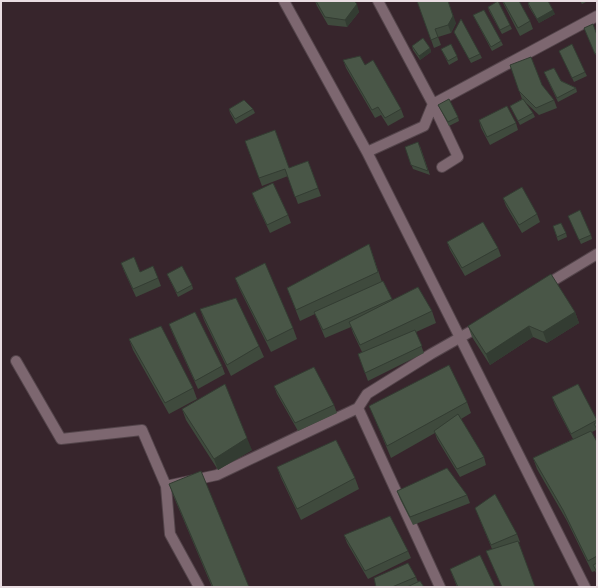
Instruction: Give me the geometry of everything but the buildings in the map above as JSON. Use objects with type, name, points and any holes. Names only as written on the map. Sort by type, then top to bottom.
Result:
[{"type":"street","points":[[284,1],[367,152],[585,587]]},
{"type":"street","points":[[378,1],[434,104],[458,157],[442,167]]},
{"type":"street","points":[[367,152],[424,126],[434,104],[597,16]]},
{"type":"street","points":[[538,290],[597,254]]},
{"type":"street","points":[[166,486],[218,475],[358,408],[367,394],[493,318]]},
{"type":"street","points":[[16,361],[61,439],[142,430],[166,486],[170,534],[200,587]]},
{"type":"street","points":[[358,408],[440,587]]}]
